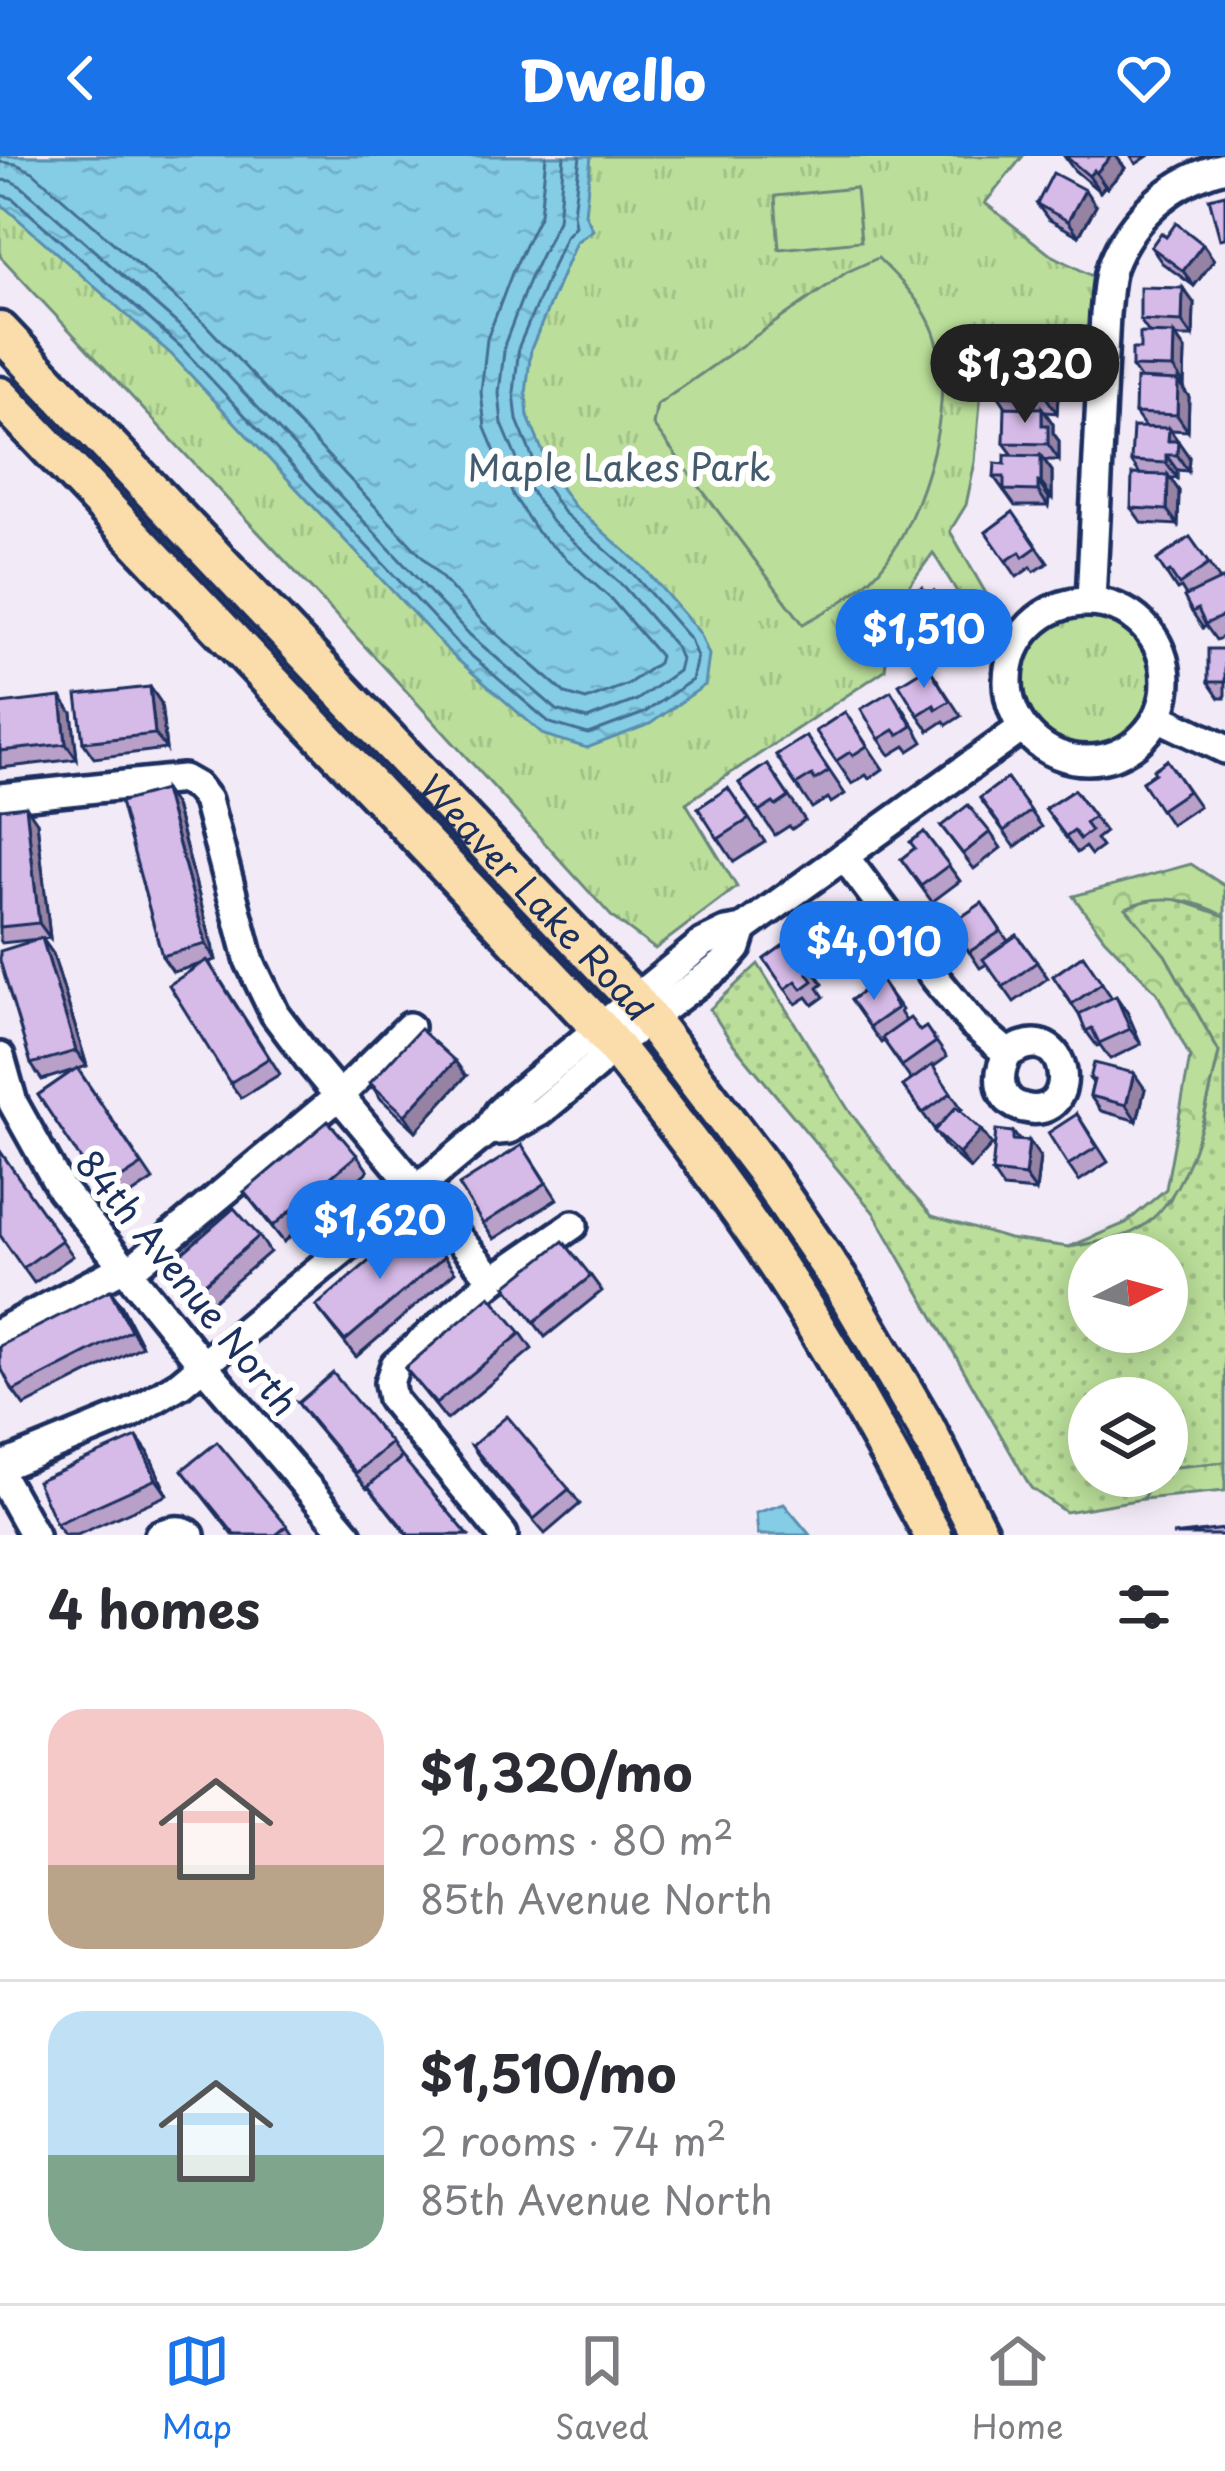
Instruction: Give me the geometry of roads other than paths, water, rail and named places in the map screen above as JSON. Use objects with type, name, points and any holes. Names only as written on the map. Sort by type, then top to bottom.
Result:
[{"type":"main road","name":"Weaver Lake Road","points":[[0,331],[641,1009],[761,1166],[844,1288],[925,1426],[980,1535]]},
{"type":"main road","name":"Weaver Lake Road","points":[[0,396],[606,1036],[687,1137],[790,1285],[933,1535]]},
{"type":"street","points":[[1091,602],[1105,314],[1112,267],[1125,241],[1159,198],[1204,172],[1225,167]]},
{"type":"street","points":[[1091,602],[1117,607],[1139,621],[1156,641],[1165,666],[1166,692],[1158,717],[1142,739],[1120,754],[1094,761],[1066,759],[1042,747],[1022,728],[1008,693],[1011,656],[1033,622],[1050,610],[1091,602]]},
{"type":"street","points":[[1158,717],[1225,749]]},
{"type":"street","points":[[34,1535],[0,1470],[130,1414],[204,1366],[487,1131],[514,1098],[641,1009],[723,964],[743,929],[1022,728]]},
{"type":"street","points":[[0,798],[183,779],[197,787],[207,800],[250,962],[275,1014],[493,1280]]},
{"type":"street","points":[[844,856],[936,980],[1008,1054]]},
{"type":"street","points":[[0,1332],[126,1270],[339,1096],[409,1027]]},
{"type":"street","name":"84th Avenue North","points":[[0,1057],[13,1103],[62,1189],[348,1535]]},
{"type":"street","points":[[503,1535],[392,1399],[389,1383],[395,1365],[493,1280],[573,1225]]},
{"type":"water","points":[[0,156],[591,156],[585,214],[593,230],[576,242],[531,349],[528,417],[553,476],[573,505],[643,567],[700,633],[709,655],[705,685],[650,724],[587,748],[544,735],[452,655],[172,355],[0,203]]},
{"type":"water","points":[[784,1504],[810,1535],[758,1535],[756,1513]]},
{"type":"park label","name":"Maple Lakes Park","points":[[619,466]]}]
